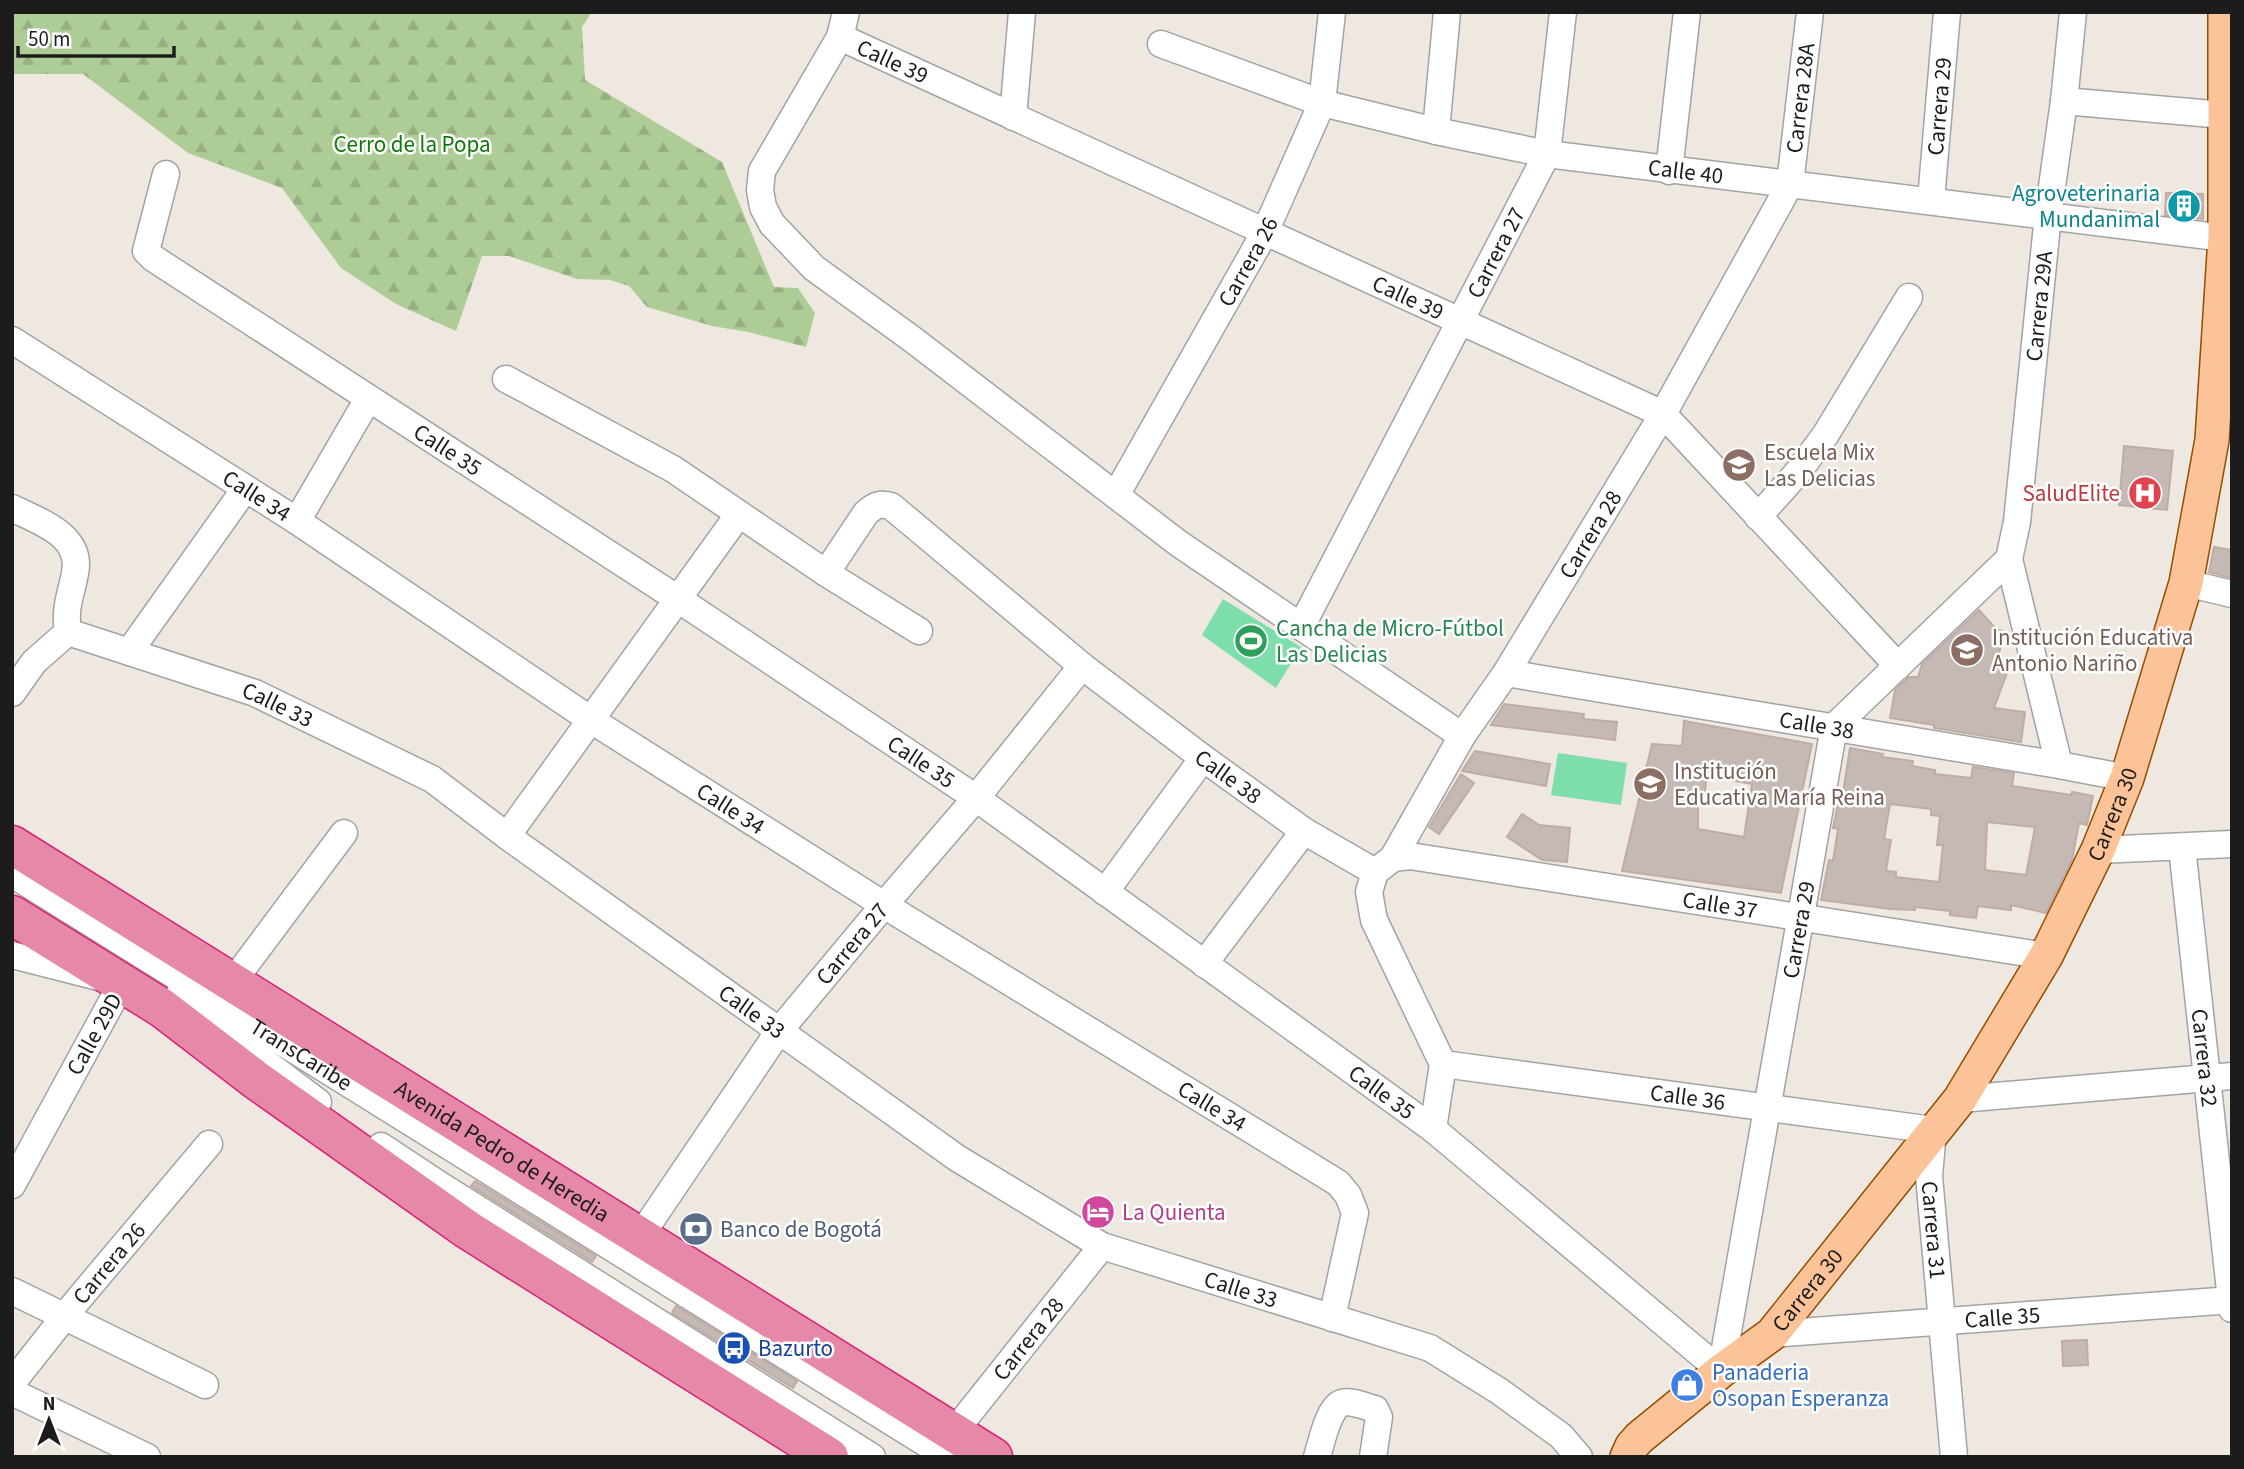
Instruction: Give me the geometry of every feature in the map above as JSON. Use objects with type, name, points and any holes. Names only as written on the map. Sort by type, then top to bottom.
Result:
[{"type":"highway","name":"Avenida Pedro de Heredia","points":[[12,845],[231,984],[640,1234],[951,1444],[993,1457]]},
{"type":"highway","points":[[12,915],[162,1008],[256,1080],[468,1230],[829,1457]]},
{"type":"main road","name":"Carrera 30","points":[[1628,1457],[1639,1438],[1721,1371],[1772,1334],[1960,1099],[2046,956],[2098,850],[2127,778],[2186,583],[2222,442],[2228,196],[2224,115],[2225,12]]},
{"type":"street","points":[[1013,117],[1022,12]]},
{"type":"street","name":"Carrera 26","points":[[1116,495],[1265,232],[1322,103],[1332,12]]},
{"type":"street","points":[[1436,131],[1447,12]]},
{"type":"street","name":"Carrera 27","points":[[1301,627],[1547,155],[1563,12]]},
{"type":"street","points":[[1669,171],[1687,12]]},
{"type":"street","name":"Carrera 28A","points":[[1790,184],[1810,12]]},
{"type":"street","name":"Carrera 29","points":[[1931,201],[1947,12]]},
{"type":"street","name":"Carrera 29A","points":[[2009,559],[2017,522],[2048,215],[2073,12]]},
{"type":"street","points":[[843,25],[762,171],[760,190],[763,207],[772,224],[814,268],[912,339],[1178,543],[1462,736]]},
{"type":"street","name":"Calle 39","points":[[843,25],[1013,117],[1662,414],[1898,666]]},
{"type":"street","name":"Calle 40","points":[[1161,44],[1322,103],[1547,155],[2225,238]]},
{"type":"street","points":[[2064,101],[2224,115]]},
{"type":"street","name":"Calle 35","points":[[166,174],[146,251],[153,258],[678,599],[976,798],[1433,1129],[1721,1371]]},
{"type":"street","name":"Carrera 28","points":[[1384,865],[1462,736],[1506,673],[1662,414],[1790,184]]},
{"type":"street","points":[[1758,517],[1798,472],[1826,434],[1909,297]]},
{"type":"street","name":"Calle 34","points":[[12,340],[297,521],[591,720],[884,905],[1338,1183],[1348,1195],[1355,1213],[1332,1318]]},
{"type":"street","points":[[506,379],[673,469],[826,573],[919,631]]},
{"type":"street","points":[[297,521],[368,399]]},
{"type":"street","points":[[129,652],[245,489]]},
{"type":"street","name":"Calle 38","points":[[826,573],[866,513],[873,506],[882,503],[891,506],[1082,666],[1203,758],[1304,831],[1384,865]]},
{"type":"street","points":[[12,508],[57,531],[67,540],[73,551],[75,572],[66,606],[68,632],[34,662],[12,693]]},
{"type":"street","points":[[507,836],[740,514]]},
{"type":"street","points":[[1834,727],[2009,559]]},
{"type":"street","points":[[2009,559],[2059,765]]},
{"type":"street","points":[[2186,583],[2232,594]]},
{"type":"street","name":"Calle 33","points":[[68,632],[255,693],[432,779],[507,836],[957,1158],[1102,1246],[1430,1348],[1510,1398],[1561,1436],[1579,1457]]},
{"type":"street","name":"Carrera 27","points":[[640,1234],[779,1031],[976,798],[1082,666]]},
{"type":"street","name":"Calle 38","points":[[1506,673],[2127,778]]},
{"type":"street","name":"Carrera 29","points":[[1721,1371],[1834,727]]},
{"type":"street","points":[[1105,892],[1203,758]]},
{"type":"street","points":[[1204,964],[1304,831]]},
{"type":"street","points":[[231,984],[344,833]]},
{"type":"street","points":[[2098,850],[2232,844]]},
{"type":"street","name":"Carrera 32","points":[[2182,847],[2219,1077],[2231,1303]]},
{"type":"street","name":"Calle 37","points":[[1384,865],[1410,856],[2046,956]]},
{"type":"street","points":[[1384,865],[1369,892],[1374,920],[1443,1064],[1433,1129]]},
{"type":"street","name":"TransCaribe","points":[[12,874],[951,1444]]},
{"type":"street","name":"TransCaribe","points":[[12,889],[132,963],[319,1102],[429,1179],[872,1457]]},
{"type":"street","name":"Calle 29D","points":[[12,955],[122,982],[12,1185]]},
{"type":"street","name":"Calle 36","points":[[1443,1064],[1933,1130]]},
{"type":"street","points":[[1960,1099],[2219,1077]]},
{"type":"street","name":"Carrera 31","points":[[1933,1130],[1929,1177],[1954,1457]]},
{"type":"street","name":"Carrera 26","points":[[12,1383],[209,1144]]},
{"type":"street","name":"Carrera 28","points":[[951,1444],[1102,1246]]},
{"type":"street","points":[[12,1291],[205,1385]]},
{"type":"street","name":"Calle 35","points":[[1772,1334],[2231,1303]]},
{"type":"street","points":[[12,1392],[147,1457]]},
{"type":"street","points":[[1317,1457],[1332,1411],[1338,1404],[1345,1402],[1378,1412],[1373,1457]]},
{"type":"green space","name":"Cerro de la Popa","points":[[12,12],[592,12],[582,27],[585,80],[722,162],[774,287],[798,288],[815,313],[806,347],[712,326],[647,307],[629,286],[610,280],[577,279],[509,256],[482,256],[456,331],[396,304],[341,268],[282,188],[188,153],[83,74],[12,74]]},
{"type":"green space","name":"Cancha de Micro-Fútbol Las Delicias","points":[[1223,599],[1301,647],[1276,688],[1202,635]]},
{"type":"green space","points":[[1558,753],[1627,763],[1621,805],[1551,795]]},
{"type":"building","name":"Agroveterinaria Mundanimal","points":[[2166,193],[2203,194],[2203,219],[2165,215]]},
{"type":"building","points":[[2124,446],[2173,451],[2167,510],[2119,505]]},
{"type":"building","points":[[2214,547],[2232,550],[2232,578],[2209,572]]},
{"type":"building","name":"Institución Educativa Antonio Nariño","points":[[1979,610],[1996,629],[2005,632],[1997,660],[2010,665],[1994,708],[2025,712],[2021,742],[1890,718],[1895,690],[1909,677],[1918,677],[1922,664]]},
{"type":"building","points":[[1504,704],[1584,714],[1583,719],[1617,722],[1615,740],[1491,725]]},
{"type":"building","points":[[1684,721],[1812,744],[1781,893],[1622,871],[1652,744],[1682,746]],"holes":[[[1707,776],[1752,784],[1744,837],[1698,829],[1698,797],[1704,797]]]},
{"type":"building","points":[[1850,748],[1883,754],[1882,757],[1913,761],[1912,766],[1935,770],[1935,774],[1971,778],[1973,767],[2014,773],[2012,786],[2093,796],[2087,825],[2079,823],[2072,860],[2046,913],[2011,905],[2011,910],[1978,906],[1976,918],[1950,915],[1950,911],[1915,907],[1915,910],[1890,909],[1821,900],[1829,860],[1833,861],[1838,829],[1833,828],[1839,799],[1842,799]],"holes":[[[1890,804],[1931,809],[1931,815],[1940,816],[1937,845],[1943,845],[1939,882],[1896,877],[1896,872],[1886,871],[1891,840],[1884,839]],[[1987,822],[2035,827],[2026,875],[1985,870]]]},
{"type":"building","points":[[1475,751],[1550,764],[1546,786],[1462,771]]},
{"type":"building","points":[[1461,774],[1474,783],[1439,834],[1429,827]]},
{"type":"building","points":[[1522,814],[1539,825],[1570,828],[1567,862],[1542,860],[1507,837]]},
{"type":"building","points":[[475,1181],[596,1256],[592,1262],[471,1186]]},
{"type":"building","points":[[676,1306],[797,1381],[793,1388],[672,1313]]},
{"type":"building","points":[[2087,1340],[2088,1365],[2063,1366],[2062,1341]]},
{"type":"place","name":"Agroveterinaria Mundanimal","points":[[2184,206]]},
{"type":"place","name":"Escuela Mix Las Delicias","points":[[1739,465]]},
{"type":"place","name":"SaludElite","points":[[2145,493]]},
{"type":"place","name":"Cancha de Micro-Fútbol Las Delicias","points":[[1251,641]]},
{"type":"place","name":"Institución Educativa Antonio Nariño","points":[[1967,650]]},
{"type":"place","name":"Institución Educativa María Reina","points":[[1650,784]]},
{"type":"place","name":"La Quienta","points":[[1098,1212]]},
{"type":"place","name":"Banco de Bogotá","points":[[696,1229]]},
{"type":"place","name":"Bazurto","points":[[734,1348]]},
{"type":"place","name":"Panaderia Osopan Esperanza","points":[[1687,1385]]}]
